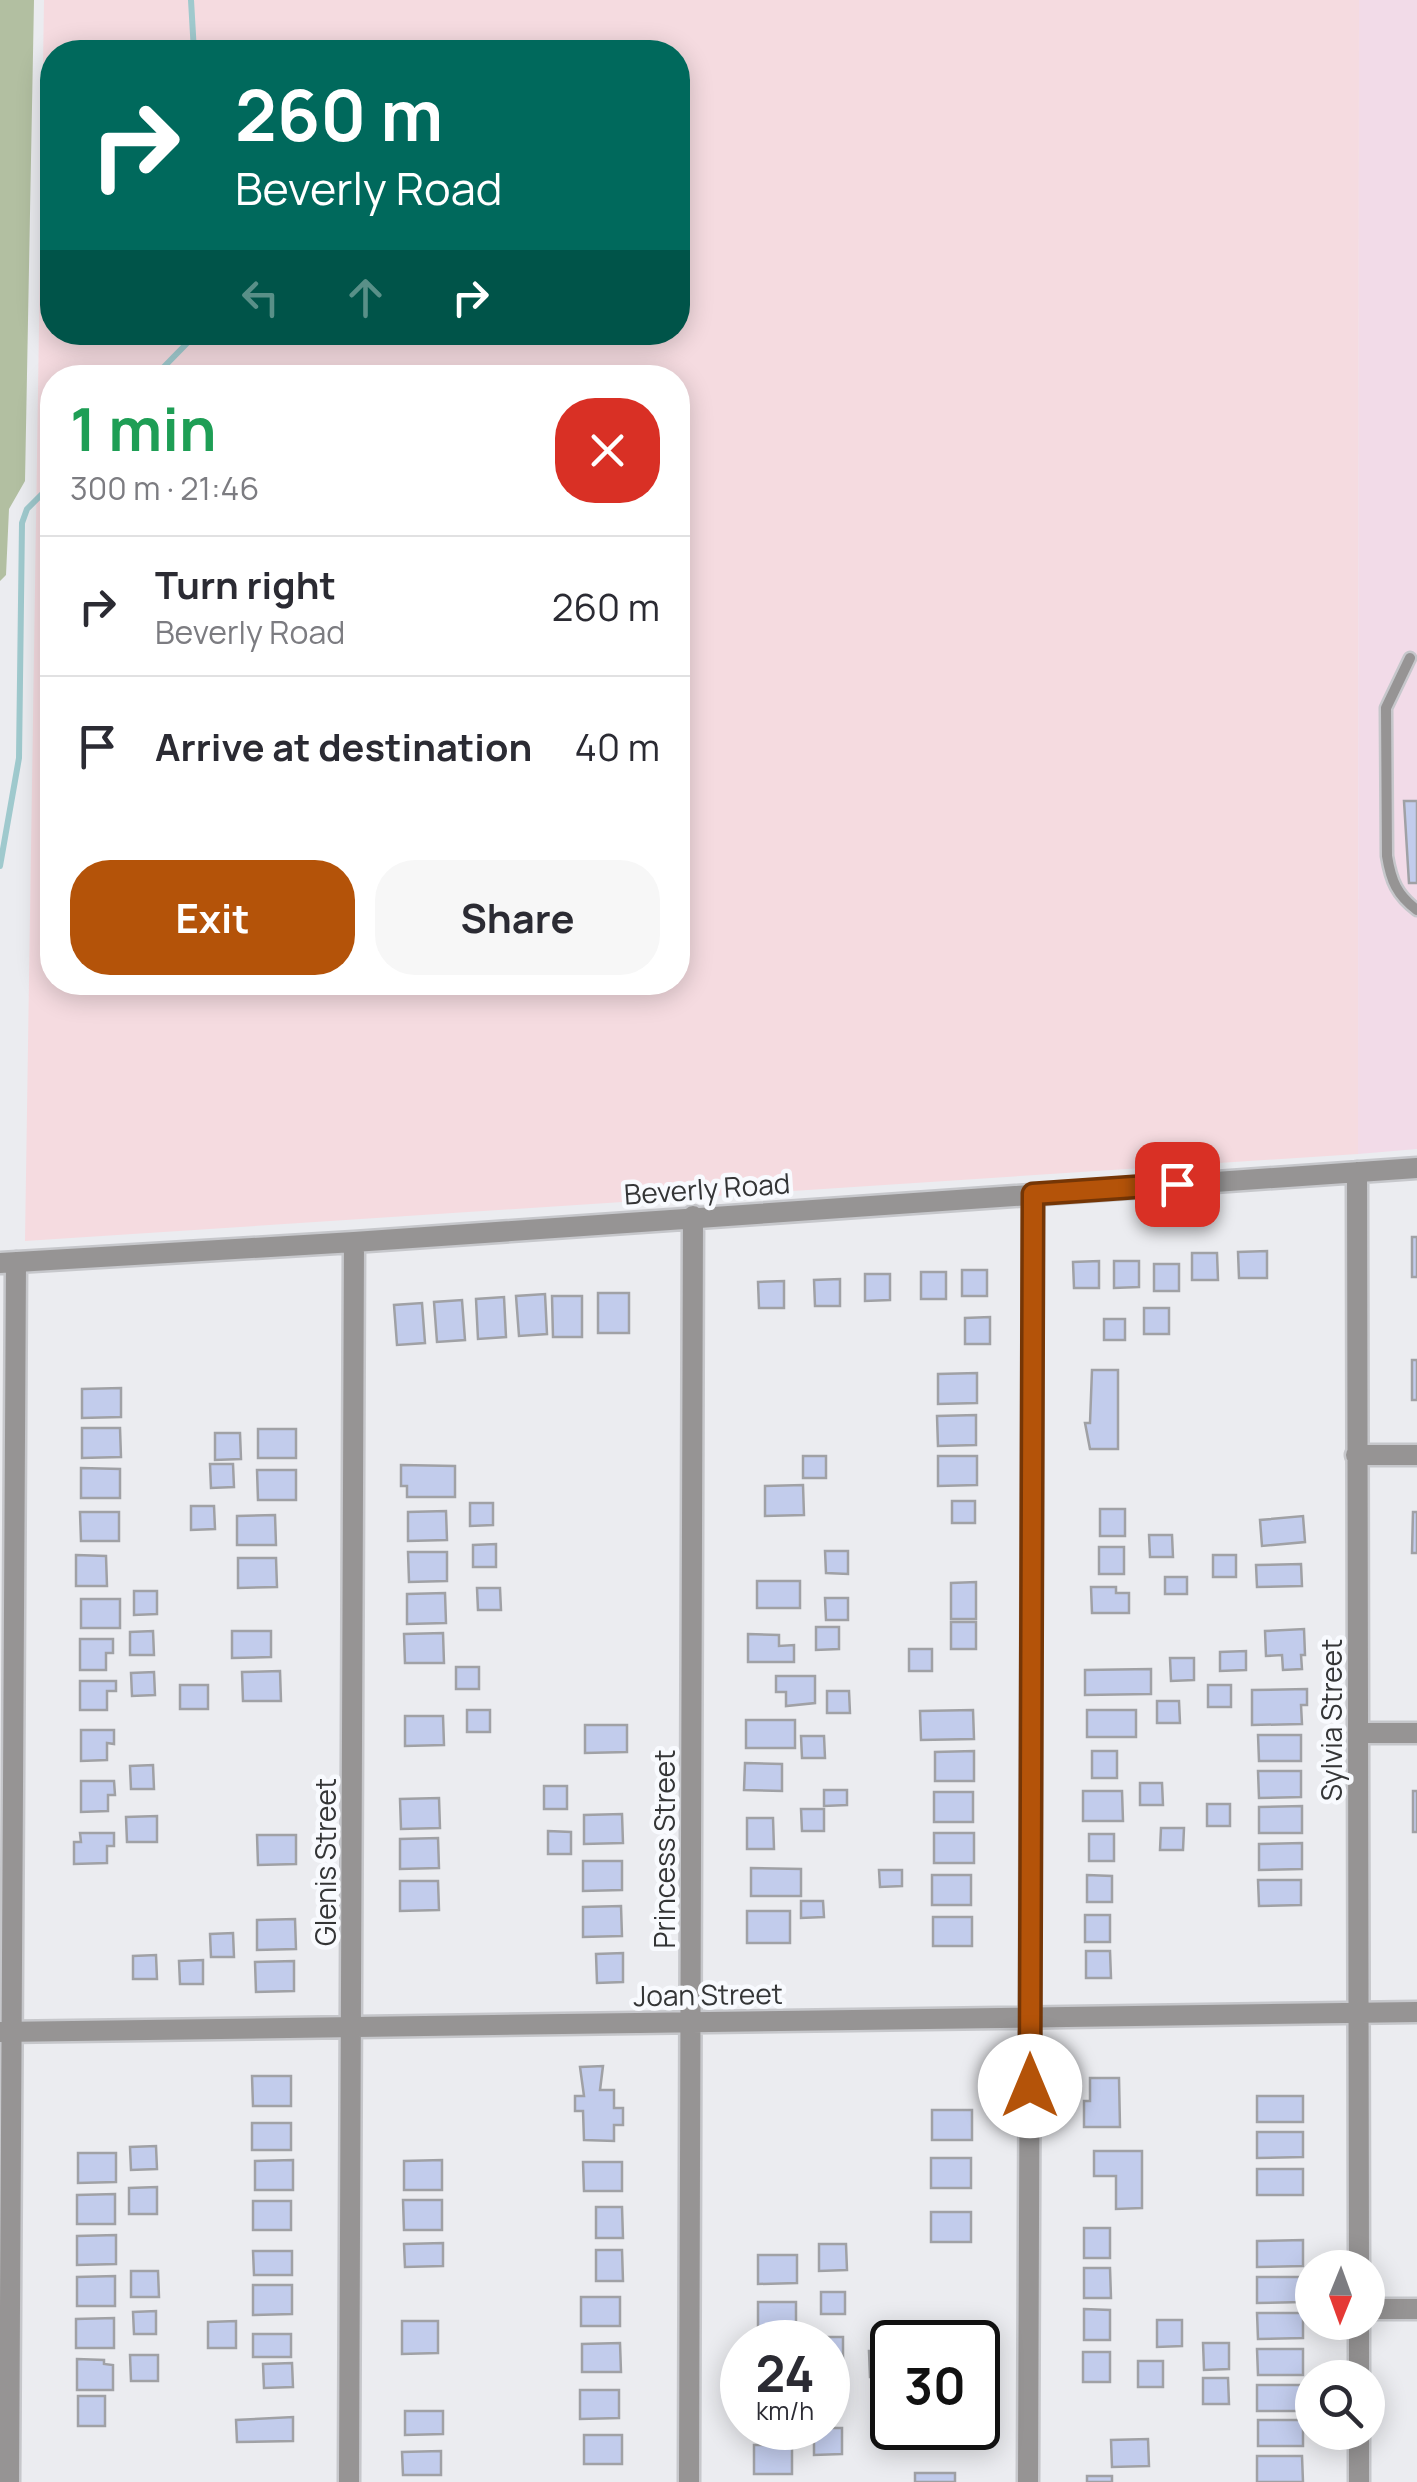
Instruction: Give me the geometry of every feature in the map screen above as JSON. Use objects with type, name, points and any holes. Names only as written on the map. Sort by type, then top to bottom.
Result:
[{"type":"street","name":"Beverly Road","points":[[8,1262],[354,1242],[1417,1168]]},
{"type":"street","name":"Sylvia Street","points":[[1358,1172],[1359,2250]]},
{"type":"street","points":[[1028,2482],[1033,1194]]},
{"type":"street","name":"Princess Street","points":[[689,2482],[694,1216]]},
{"type":"street","name":"Glenis Street","points":[[349,2482],[354,1242]]},
{"type":"street","points":[[8,1262],[9,2482]]},
{"type":"street","points":[[1356,1455],[1417,1455]]},
{"type":"street","points":[[1360,1733],[1417,1733]]},
{"type":"street","name":"Joan Street","points":[[6,2032],[1417,2012]]},
{"type":"street","points":[[1385,2309],[1417,2309]]},
{"type":"street","points":[[1359,2450],[1360,2482]]},
{"type":"lane","points":[[1410,658],[1386,708],[1387,856],[1391,878],[1401,898],[1417,910]]},
{"type":"shaded area","points":[[44,0],[1359,0],[1358,1154],[25,1241],[40,261],[40,345],[690,345],[690,40],[43,40]]},
{"type":"shaded area","points":[[1359,0],[1417,0],[1417,1149],[1358,1154]]},
{"type":"green space","points":[[0,0],[34,0],[25,481],[9,509],[6,575],[0,581]]},
{"type":"building","points":[[1404,801],[1417,801],[1417,883],[1409,883]]},
{"type":"building","points":[[1412,1237],[1417,1237],[1417,1277],[1412,1277]]},
{"type":"building","points":[[1267,1251],[1267,1278],[1239,1278],[1238,1252]]},
{"type":"building","points":[[1192,1253],[1217,1253],[1218,1280],[1192,1280]]},
{"type":"building","points":[[1099,1261],[1099,1288],[1074,1288],[1073,1262]]},
{"type":"building","points":[[1114,1261],[1139,1261],[1139,1287],[1114,1288]]},
{"type":"building","points":[[1154,1264],[1179,1264],[1179,1291],[1154,1291]]},
{"type":"building","points":[[962,1270],[987,1270],[987,1296],[962,1296]]},
{"type":"building","points":[[921,1272],[946,1272],[946,1299],[921,1299]]},
{"type":"building","points":[[865,1274],[890,1274],[890,1300],[865,1301]]},
{"type":"building","points":[[840,1279],[840,1306],[815,1306],[814,1280]]},
{"type":"building","points":[[784,1281],[784,1308],[759,1308],[758,1282]]},
{"type":"building","points":[[598,1293],[629,1293],[629,1333],[598,1333]]},
{"type":"building","points":[[545,1294],[547,1334],[519,1336],[516,1296]]},
{"type":"building","points":[[552,1296],[582,1296],[582,1337],[553,1337]]},
{"type":"building","points":[[504,1297],[506,1337],[478,1339],[476,1299]]},
{"type":"building","points":[[462,1300],[465,1340],[437,1342],[434,1302]]},
{"type":"building","points":[[422,1303],[425,1343],[397,1345],[394,1305]]},
{"type":"building","points":[[1144,1308],[1169,1308],[1169,1334],[1144,1334]]},
{"type":"building","points":[[990,1317],[990,1344],[965,1344],[965,1318]]},
{"type":"building","points":[[1104,1319],[1125,1319],[1125,1340],[1104,1340]]},
{"type":"building","points":[[1412,1360],[1417,1360],[1417,1400],[1412,1400]]},
{"type":"building","points":[[1092,1370],[1118,1370],[1118,1449],[1090,1449],[1085,1423],[1090,1423]]},
{"type":"building","points":[[977,1373],[977,1403],[938,1404],[938,1374]]},
{"type":"building","points":[[121,1388],[121,1417],[82,1418],[82,1389]]},
{"type":"building","points":[[976,1415],[976,1445],[938,1446],[937,1416]]},
{"type":"building","points":[[82,1428],[120,1428],[121,1457],[82,1458]]},
{"type":"building","points":[[258,1429],[296,1429],[296,1458],[258,1458]]},
{"type":"building","points":[[215,1433],[240,1433],[241,1459],[215,1460]]},
{"type":"building","points":[[803,1456],[826,1456],[826,1478],[803,1478]]},
{"type":"building","points":[[938,1456],[977,1456],[977,1485],[938,1486]]},
{"type":"building","points":[[210,1464],[233,1464],[234,1487],[211,1488]]},
{"type":"building","points":[[401,1465],[455,1466],[455,1497],[407,1497],[407,1486],[401,1486]]},
{"type":"building","points":[[81,1468],[120,1469],[120,1498],[81,1498]]},
{"type":"building","points":[[257,1470],[296,1470],[296,1500],[258,1500]]},
{"type":"building","points":[[803,1485],[804,1515],[765,1516],[765,1486]]},
{"type":"building","points":[[952,1501],[975,1501],[975,1523],[952,1523]]},
{"type":"building","points":[[470,1503],[493,1503],[493,1525],[470,1526]]},
{"type":"building","points":[[191,1506],[214,1506],[215,1529],[191,1530]]},
{"type":"building","points":[[1100,1509],[1125,1509],[1125,1536],[1100,1536]]},
{"type":"building","points":[[446,1511],[447,1540],[408,1541],[408,1512]]},
{"type":"building","points":[[80,1512],[119,1512],[119,1541],[81,1541]]},
{"type":"building","points":[[1413,1512],[1417,1512],[1417,1553],[1412,1553]]},
{"type":"building","points":[[275,1515],[276,1545],[237,1545],[237,1516]]},
{"type":"building","points":[[1303,1516],[1305,1542],[1262,1546],[1260,1520]]},
{"type":"building","points":[[1149,1535],[1172,1535],[1173,1557],[1150,1557]]},
{"type":"building","points":[[496,1544],[496,1567],[473,1567],[473,1545]]},
{"type":"building","points":[[1099,1547],[1124,1547],[1124,1574],[1099,1574]]},
{"type":"building","points":[[825,1551],[848,1551],[848,1574],[826,1573]]},
{"type":"building","points":[[408,1552],[447,1552],[447,1581],[409,1582]]},
{"type":"building","points":[[76,1555],[106,1556],[107,1586],[76,1586]]},
{"type":"building","points":[[1213,1555],[1236,1555],[1236,1577],[1213,1577]]},
{"type":"building","points":[[238,1558],[276,1558],[277,1587],[238,1588]]},
{"type":"building","points":[[1301,1564],[1302,1586],[1257,1587],[1256,1565]]},
{"type":"building","points":[[1165,1577],[1187,1577],[1187,1594],[1165,1594]]},
{"type":"building","points":[[757,1581],[800,1581],[800,1608],[757,1608]]},
{"type":"building","points":[[976,1582],[976,1619],[951,1619],[951,1583]]},
{"type":"building","points":[[1091,1587],[1116,1587],[1116,1593],[1129,1593],[1129,1613],[1092,1613]]},
{"type":"building","points":[[477,1588],[500,1588],[501,1610],[478,1610]]},
{"type":"building","points":[[134,1591],[157,1591],[157,1614],[134,1615]]},
{"type":"building","points":[[445,1593],[446,1623],[407,1624],[407,1594]]},
{"type":"building","points":[[825,1598],[848,1598],[848,1620],[826,1620]]},
{"type":"building","points":[[81,1599],[120,1599],[120,1628],[81,1628]]},
{"type":"building","points":[[951,1622],[976,1622],[976,1649],[951,1649]]},
{"type":"building","points":[[816,1627],[839,1627],[839,1649],[816,1650]]},
{"type":"building","points":[[1304,1629],[1302,1669],[1283,1670],[1282,1655],[1266,1656],[1265,1631]]},
{"type":"building","points":[[153,1631],[154,1655],[130,1655],[130,1632]]},
{"type":"building","points":[[232,1631],[271,1631],[271,1657],[232,1658]]},
{"type":"building","points":[[443,1633],[444,1663],[405,1663],[404,1634]]},
{"type":"building","points":[[748,1634],[779,1635],[779,1646],[794,1645],[794,1662],[748,1662]]},
{"type":"building","points":[[80,1639],[113,1639],[113,1653],[106,1653],[106,1670],[80,1670]]},
{"type":"building","points":[[909,1649],[932,1649],[932,1671],[909,1671]]},
{"type":"building","points":[[1246,1651],[1246,1670],[1220,1671],[1220,1652]]},
{"type":"building","points":[[1170,1658],[1194,1658],[1194,1680],[1171,1681]]},
{"type":"building","points":[[456,1667],[479,1667],[479,1689],[456,1689]]},
{"type":"building","points":[[1151,1669],[1151,1694],[1085,1695],[1085,1670]]},
{"type":"building","points":[[280,1671],[281,1701],[243,1701],[242,1672]]},
{"type":"building","points":[[154,1672],[155,1695],[132,1696],[131,1673]]},
{"type":"building","points":[[776,1676],[815,1676],[815,1703],[786,1706],[786,1692],[776,1692]]},
{"type":"building","points":[[80,1681],[116,1681],[116,1691],[107,1691],[107,1710],[80,1710]]},
{"type":"building","points":[[180,1685],[208,1685],[208,1709],[180,1709]]},
{"type":"building","points":[[1208,1685],[1231,1685],[1231,1707],[1208,1707]]},
{"type":"building","points":[[1307,1689],[1307,1705],[1301,1705],[1302,1724],[1252,1725],[1252,1690]]},
{"type":"building","points":[[827,1691],[849,1691],[850,1713],[827,1713]]},
{"type":"building","points":[[1157,1701],[1179,1701],[1180,1723],[1157,1723]]},
{"type":"building","points":[[467,1710],[490,1710],[490,1732],[467,1732]]},
{"type":"building","points":[[973,1710],[974,1739],[921,1740],[920,1711]]},
{"type":"building","points":[[1087,1710],[1136,1710],[1136,1737],[1087,1737]]},
{"type":"building","points":[[405,1716],[443,1716],[444,1745],[405,1746]]},
{"type":"building","points":[[746,1720],[795,1720],[795,1748],[746,1748]]},
{"type":"building","points":[[585,1725],[627,1725],[627,1752],[585,1753]]},
{"type":"building","points":[[81,1730],[114,1730],[114,1744],[107,1743],[107,1760],[81,1761]]},
{"type":"building","points":[[1258,1735],[1301,1735],[1301,1761],[1259,1761]]},
{"type":"building","points":[[801,1736],[824,1736],[825,1758],[802,1758]]},
{"type":"building","points":[[974,1751],[974,1781],[935,1781],[935,1752]]},
{"type":"building","points":[[1092,1751],[1117,1751],[1117,1778],[1092,1778]]},
{"type":"building","points":[[745,1763],[782,1764],[782,1791],[744,1790]]},
{"type":"building","points":[[153,1765],[154,1789],[131,1789],[130,1766]]},
{"type":"building","points":[[1258,1771],[1301,1771],[1301,1797],[1259,1798]]},
{"type":"building","points":[[81,1781],[114,1781],[115,1795],[108,1795],[108,1811],[81,1812]]},
{"type":"building","points":[[1140,1783],[1162,1783],[1163,1805],[1140,1805]]},
{"type":"building","points":[[544,1786],[567,1786],[567,1809],[544,1809]]},
{"type":"building","points":[[824,1790],[847,1790],[847,1805],[824,1806]]},
{"type":"building","points":[[1083,1791],[1122,1791],[1123,1821],[1083,1821]]},
{"type":"building","points":[[1413,1791],[1417,1791],[1417,1832],[1413,1832]]},
{"type":"building","points":[[934,1792],[973,1792],[973,1822],[934,1822]]},
{"type":"building","points":[[439,1798],[440,1828],[401,1829],[400,1799]]},
{"type":"building","points":[[1207,1804],[1230,1804],[1230,1826],[1207,1826]]},
{"type":"building","points":[[1302,1806],[1302,1833],[1259,1833],[1259,1807]]},
{"type":"building","points":[[801,1809],[824,1809],[824,1831],[802,1831]]},
{"type":"building","points":[[622,1814],[623,1843],[584,1844],[584,1815]]},
{"type":"building","points":[[157,1816],[157,1842],[127,1842],[126,1817]]},
{"type":"building","points":[[747,1818],[773,1818],[774,1849],[747,1849]]},
{"type":"building","points":[[1161,1828],[1184,1828],[1183,1850],[1160,1850]]},
{"type":"building","points":[[548,1831],[571,1832],[571,1854],[548,1854]]},
{"type":"building","points":[[80,1833],[114,1833],[114,1846],[107,1846],[107,1863],[74,1864],[74,1842],[81,1842]]},
{"type":"building","points":[[934,1833],[974,1833],[974,1863],[934,1863]]},
{"type":"building","points":[[1089,1834],[1114,1834],[1114,1861],[1089,1861]]},
{"type":"building","points":[[257,1835],[296,1835],[296,1864],[258,1865]]},
{"type":"building","points":[[438,1838],[439,1868],[400,1869],[400,1839]]},
{"type":"building","points":[[1302,1843],[1302,1869],[1259,1870],[1259,1844]]},
{"type":"building","points":[[583,1861],[622,1861],[622,1890],[583,1891]]},
{"type":"building","points":[[751,1868],[801,1869],[801,1896],[751,1896]]},
{"type":"building","points":[[879,1870],[902,1870],[902,1886],[880,1887]]},
{"type":"building","points":[[932,1875],[971,1875],[971,1905],[932,1905]]},
{"type":"building","points":[[1087,1875],[1112,1876],[1112,1902],[1087,1902]]},
{"type":"building","points":[[1258,1880],[1301,1880],[1301,1905],[1259,1906]]},
{"type":"building","points":[[400,1881],[438,1881],[439,1910],[400,1911]]},
{"type":"building","points":[[801,1901],[823,1901],[824,1917],[801,1918]]},
{"type":"building","points":[[621,1906],[622,1936],[583,1937],[583,1907]]},
{"type":"building","points":[[747,1911],[790,1911],[790,1943],[747,1943]]},
{"type":"building","points":[[1085,1915],[1110,1915],[1110,1942],[1085,1942]]},
{"type":"building","points":[[933,1917],[972,1917],[972,1946],[933,1946]]},
{"type":"building","points":[[295,1919],[296,1949],[257,1950],[257,1920]]},
{"type":"building","points":[[233,1933],[234,1957],[211,1957],[210,1934]]},
{"type":"building","points":[[1086,1951],[1110,1951],[1111,1978],[1086,1978]]},
{"type":"building","points":[[623,1953],[623,1982],[597,1983],[596,1954]]},
{"type":"building","points":[[156,1955],[157,1979],[133,1979],[133,1956]]},
{"type":"building","points":[[203,1960],[203,1984],[180,1984],[179,1961]]},
{"type":"building","points":[[294,1961],[294,1991],[256,1992],[255,1962]]},
{"type":"building","points":[[603,2066],[600,2090],[614,2090],[614,2108],[623,2108],[623,2125],[614,2125],[614,2141],[584,2140],[583,2111],[575,2111],[575,2096],[584,2096],[580,2067]]},
{"type":"building","points":[[252,2076],[291,2076],[291,2106],[253,2106]]},
{"type":"building","points":[[1090,2078],[1119,2078],[1120,2127],[1084,2127],[1084,2101],[1090,2101]]},
{"type":"building","points":[[1257,2096],[1303,2096],[1303,2122],[1257,2122]]},
{"type":"building","points":[[932,2110],[972,2110],[972,2140],[932,2140]]},
{"type":"building","points":[[252,2123],[291,2123],[291,2150],[252,2150]]},
{"type":"building","points":[[1257,2132],[1303,2132],[1303,2157],[1257,2158]]},
{"type":"building","points":[[156,2146],[157,2169],[131,2170],[130,2147]]},
{"type":"building","points":[[1094,2151],[1142,2151],[1142,2208],[1116,2209],[1116,2176],[1094,2176]]},
{"type":"building","points":[[78,2153],[116,2153],[116,2182],[78,2183]]},
{"type":"building","points":[[931,2158],[971,2158],[971,2188],[931,2188]]},
{"type":"building","points":[[293,2160],[293,2190],[255,2190],[255,2161]]},
{"type":"building","points":[[442,2160],[442,2190],[404,2190],[404,2161]]},
{"type":"building","points":[[583,2162],[622,2162],[622,2191],[584,2191]]},
{"type":"building","points":[[1257,2169],[1303,2169],[1303,2195],[1257,2195]]},
{"type":"building","points":[[157,2187],[157,2214],[129,2214],[129,2188]]},
{"type":"building","points":[[115,2194],[115,2224],[77,2224],[77,2195]]},
{"type":"building","points":[[403,2200],[442,2200],[442,2230],[404,2230]]},
{"type":"building","points":[[253,2201],[291,2201],[291,2230],[253,2230]]},
{"type":"building","points":[[596,2207],[622,2207],[623,2238],[596,2238]]},
{"type":"building","points":[[931,2212],[971,2212],[971,2242],[931,2242]]},
{"type":"building","points":[[1084,2228],[1110,2228],[1110,2258],[1084,2258]]},
{"type":"building","points":[[116,2235],[116,2264],[77,2265],[77,2236]]},
{"type":"building","points":[[1303,2240],[1303,2250],[1295,2250],[1295,2266],[1257,2267],[1257,2241]]},
{"type":"building","points":[[443,2243],[443,2266],[405,2267],[404,2244]]},
{"type":"building","points":[[819,2244],[846,2244],[847,2270],[819,2271]]},
{"type":"building","points":[[596,2250],[622,2250],[623,2281],[596,2281]]},
{"type":"building","points":[[253,2251],[292,2251],[292,2275],[254,2275]]},
{"type":"building","points":[[758,2255],[797,2255],[797,2283],[758,2284]]},
{"type":"building","points":[[1084,2268],[1110,2268],[1111,2298],[1084,2298]]},
{"type":"building","points":[[131,2271],[158,2271],[159,2297],[131,2297]]},
{"type":"building","points":[[115,2276],[115,2306],[77,2306],[77,2277]]},
{"type":"building","points":[[1257,2277],[1295,2277],[1295,2302],[1257,2303]]},
{"type":"building","points":[[253,2285],[292,2285],[292,2314],[253,2315]]},
{"type":"building","points":[[821,2292],[845,2292],[845,2314],[821,2314]]},
{"type":"building","points":[[581,2297],[620,2297],[620,2326],[581,2326]]},
{"type":"building","points":[[758,2302],[796,2302],[796,2320],[758,2320]]},
{"type":"building","points":[[1084,2309],[1110,2310],[1110,2340],[1084,2340]]},
{"type":"building","points":[[156,2311],[156,2334],[134,2334],[133,2312]]},
{"type":"building","points":[[1257,2313],[1295,2313],[1295,2338],[1258,2339]]},
{"type":"building","points":[[114,2318],[114,2348],[76,2348],[76,2319]]},
{"type":"building","points":[[1157,2320],[1182,2320],[1182,2346],[1157,2347]]},
{"type":"building","points":[[236,2321],[236,2348],[208,2348],[208,2322]]},
{"type":"building","points":[[402,2321],[438,2321],[438,2353],[402,2354]]},
{"type":"building","points":[[253,2334],[291,2334],[291,2357],[253,2357]]},
{"type":"building","points":[[620,2343],[621,2372],[582,2372],[582,2344]]},
{"type":"building","points":[[1203,2343],[1229,2343],[1229,2369],[1204,2370]]},
{"type":"building","points":[[1257,2349],[1303,2349],[1303,2360],[1295,2360],[1295,2375],[1258,2375]]},
{"type":"building","points":[[1083,2352],[1110,2352],[1110,2382],[1083,2382]]},
{"type":"building","points":[[130,2355],[158,2355],[158,2381],[131,2381]]},
{"type":"building","points":[[77,2359],[104,2360],[104,2364],[113,2365],[113,2390],[77,2390]]},
{"type":"building","points":[[1138,2361],[1163,2361],[1163,2387],[1138,2387]]},
{"type":"building","points":[[292,2363],[293,2387],[264,2388],[263,2364]]},
{"type":"building","points":[[1203,2378],[1228,2378],[1229,2404],[1203,2404]]},
{"type":"building","points":[[1257,2385],[1295,2385],[1295,2411],[1257,2411]]},
{"type":"building","points":[[580,2390],[619,2390],[619,2418],[580,2419]]},
{"type":"building","points":[[78,2396],[105,2396],[105,2426],[78,2426]]},
{"type":"building","points":[[405,2411],[443,2411],[443,2434],[405,2435]]},
{"type":"building","points":[[293,2417],[293,2441],[237,2442],[236,2420]]},
{"type":"building","points":[[1258,2420],[1295,2420],[1295,2446],[1258,2446]]},
{"type":"building","points":[[584,2435],[622,2435],[622,2464],[584,2464]]},
{"type":"building","points":[[1148,2439],[1149,2466],[1112,2467],[1111,2440]]},
{"type":"building","points":[[754,2450],[792,2450],[792,2474],[754,2474]]},
{"type":"building","points":[[814,2450],[842,2450],[842,2454],[814,2455]]},
{"type":"building","points":[[441,2451],[441,2475],[403,2475],[402,2452]]},
{"type":"building","points":[[1257,2456],[1302,2456],[1303,2482],[1257,2482]]},
{"type":"building","points":[[915,2473],[955,2473],[955,2482],[915,2482]]},
{"type":"building","points":[[1087,2476],[1112,2476],[1112,2482],[1087,2482]]},
{"type":"waterway","points":[[191,0],[193,40]]},
{"type":"waterway","points":[[166,365],[185,345]]},
{"type":"waterway","points":[[0,866],[19,758],[22,523],[27,509],[40,496]]},
{"type":"route","points":[[1030,2086],[1033,1194],[1177,1184]]}]
